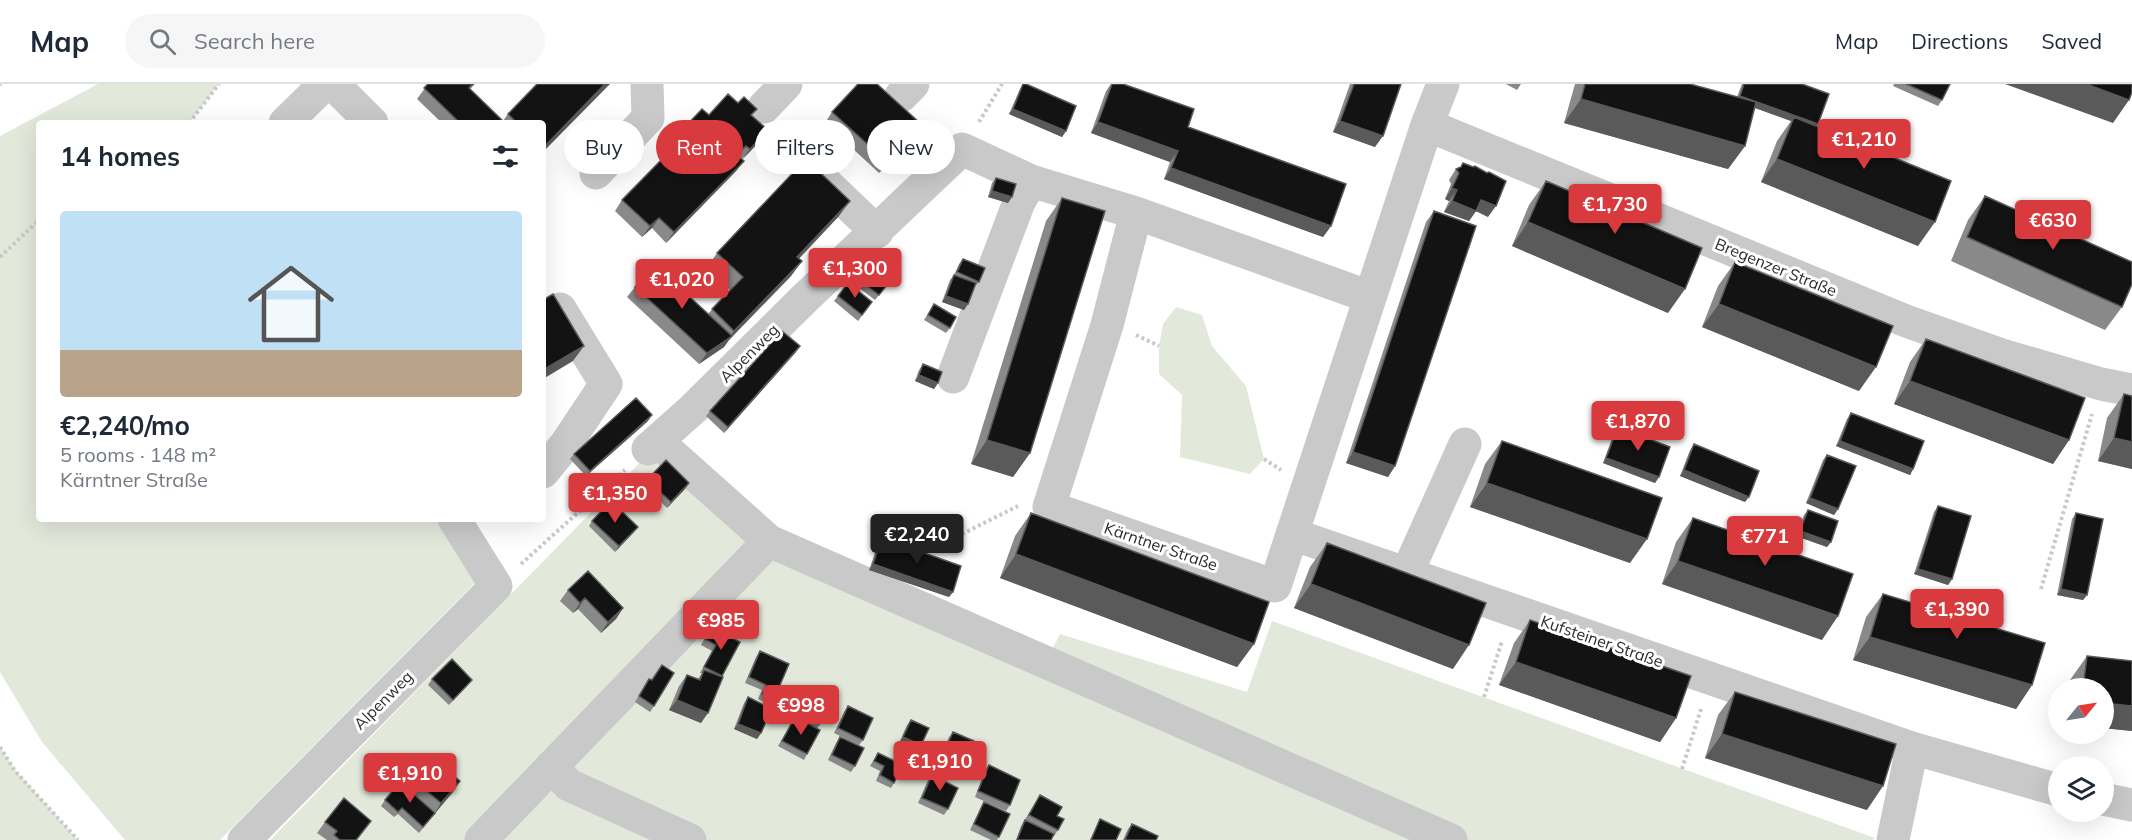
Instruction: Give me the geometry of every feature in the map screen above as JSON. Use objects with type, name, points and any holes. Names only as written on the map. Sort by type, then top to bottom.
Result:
[{"type":"street","points":[[644,122],[648,118],[647,84]]},
{"type":"street","name":"Kärntner Straße","points":[[1049,507],[1275,586],[1427,125],[1443,84]]},
{"type":"street","points":[[288,120],[320,86],[368,120]]},
{"type":"street","name":"Bregenzer Straße","points":[[1427,125],[1906,321],[2002,355],[2116,387]]},
{"type":"street","points":[[962,149],[1031,181],[1136,213],[1370,297]]},
{"type":"street","name":"Alpenweg","points":[[652,445],[693,409],[803,300],[962,149]]},
{"type":"street","points":[[816,174],[877,232]]},
{"type":"street","points":[[953,377],[1019,202],[1031,181]]},
{"type":"street","points":[[1049,507],[1107,325],[1136,213]]},
{"type":"street","points":[[546,468],[566,444],[606,384],[556,301]]},
{"type":"street","points":[[1407,573],[1465,444]]},
{"type":"street","points":[[652,445],[769,541],[1451,840]]},
{"type":"street","name":"Alpenweg","points":[[244,840],[496,586],[463,522]]},
{"type":"street","name":"Kufsteiner Straße","points":[[1293,534],[1912,748],[2048,787]]},
{"type":"street","points":[[481,840],[769,541]]},
{"type":"street","points":[[1893,840],[1912,748]]},
{"type":"street","points":[[551,767],[569,785],[690,840]]},
{"type":"street","points":[[2114,801],[2132,805]]},
{"type":"path","points":[[191,120],[219,84]]},
{"type":"path","points":[[962,149],[1002,84]]},
{"type":"path","points":[[0,257],[36,223]]},
{"type":"path","points":[[2041,589],[2116,387]]},
{"type":"path","points":[[533,553],[652,445]]},
{"type":"path","points":[[905,539],[940,545],[1019,506],[1049,507]]},
{"type":"path","points":[[1484,697],[1512,609]]},
{"type":"path","points":[[1682,768],[1710,678]]},
{"type":"path","points":[[0,747],[15,771],[78,840]]},
{"type":"shaded area","points":[[98,84],[219,84],[191,120],[36,120],[36,522],[442,522],[478,580],[220,840],[125,840],[42,742],[0,672],[0,136]]},
{"type":"shaded area","points":[[1176,307],[1202,315],[1212,346],[1246,386],[1264,459],[1250,474],[1180,457],[1182,395],[1159,374],[1159,346],[1163,324]]},
{"type":"shaded area","points":[[666,436],[773,528],[1457,840],[270,840]]},
{"type":"shaded area","points":[[1272,621],[1875,838],[1873,840],[1466,840],[1048,658],[1060,634],[1247,692]]},
{"type":"shaded area","points":[[0,747],[16,771],[78,840],[0,840]]},
{"type":"building","points":[[428,84],[473,84],[469,88],[502,120],[457,120],[424,88]]},
{"type":"building","points":[[537,84],[605,84],[570,120],[564,120],[564,126],[546,145],[546,120],[514,120],[508,114]]},
{"type":"building","points":[[858,84],[877,84],[917,120],[867,120],[867,144],[855,133],[855,120],[841,120],[832,112]]},
{"type":"building","points":[[1023,84],[1076,106],[1066,131],[1013,109]]},
{"type":"building","points":[[1112,84],[1123,84],[1194,109],[1188,127],[1346,184],[1331,226],[1171,168],[1178,151],[1098,122]]},
{"type":"building","points":[[1354,84],[1401,84],[1383,136],[1340,121]]},
{"type":"building","points":[[1585,84],[1690,84],[1756,102],[1745,146],[1581,99]]},
{"type":"building","points":[[1744,84],[1802,84],[1829,94],[1818,124],[1740,96]]},
{"type":"building","points":[[1906,84],[1950,84],[1942,100]]},
{"type":"building","points":[[2086,84],[2132,84],[2132,92],[2129,100]]},
{"type":"building","points":[[728,94],[738,103],[744,97],[757,109],[751,115],[757,120],[755,144],[750,149],[746,146],[743,149],[743,120],[692,120],[702,109],[709,115]]},
{"type":"building","points":[[1794,117],[1951,181],[1935,222],[1777,159]]},
{"type":"building","points":[[1463,163],[1475,166],[1506,181],[1496,206],[1481,200],[1476,211],[1452,201],[1457,190],[1452,188],[1459,173],[1456,169]]},
{"type":"building","points":[[656,165],[656,174],[731,174],[674,232],[659,218],[650,226],[622,200]]},
{"type":"building","points":[[792,174],[822,174],[850,201],[797,257],[802,261],[734,331],[712,309],[743,277],[717,253]]},
{"type":"building","points":[[996,178],[1016,184],[1012,197],[992,191]]},
{"type":"building","points":[[1546,181],[1702,248],[1685,289],[1528,222]]},
{"type":"building","points":[[1985,196],[2132,262],[2132,284],[2122,307],[1967,237]]},
{"type":"building","points":[[1062,198],[1105,211],[1030,453],[987,440]]},
{"type":"building","points":[[1434,211],[1476,226],[1395,466],[1353,452]]},
{"type":"building","points":[[963,259],[985,268],[979,282],[957,272]]},
{"type":"building","points":[[1735,262],[1893,326],[1876,367],[1719,304]]},
{"type":"building","points":[[655,265],[732,336],[707,353],[635,287]]},
{"type":"building","points":[[866,269],[887,285],[879,295],[858,279]]},
{"type":"building","points":[[954,275],[976,283],[968,304],[946,296]]},
{"type":"building","points":[[848,283],[872,302],[862,315],[838,296]]},
{"type":"building","points":[[553,294],[584,346],[546,368],[546,298]]},
{"type":"building","points":[[934,304],[956,317],[950,328],[928,315]]},
{"type":"building","points":[[782,331],[800,346],[728,427],[710,411]]},
{"type":"building","points":[[1926,339],[2085,398],[2069,440],[1910,381]]},
{"type":"building","points":[[923,364],[942,372],[938,383],[919,375]]},
{"type":"building","points":[[2124,394],[2132,396],[2132,442],[2114,438]]},
{"type":"building","points":[[636,398],[652,415],[590,471],[574,454]]},
{"type":"building","points":[[1851,413],[1924,441],[1913,469],[1840,441]]},
{"type":"building","points":[[1618,427],[1670,447],[1659,477],[1606,458]]},
{"type":"building","points":[[1502,441],[1662,498],[1647,539],[1487,483]]},
{"type":"building","points":[[1694,444],[1759,471],[1749,497],[1684,470]]},
{"type":"building","points":[[1827,455],[1856,466],[1838,509],[1810,498]]},
{"type":"building","points":[[666,460],[689,483],[671,502],[657,489],[653,493],[644,483]]},
{"type":"building","points":[[611,501],[638,527],[619,546],[592,521]]},
{"type":"building","points":[[1938,506],[1971,516],[1952,579],[1918,569]]},
{"type":"building","points":[[1808,510],[1838,521],[1831,542],[1800,531]]},
{"type":"building","points":[[1031,513],[1269,602],[1254,644],[1016,554]]},
{"type":"building","points":[[2076,513],[2103,519],[2087,595],[2061,589]]},
{"type":"building","points":[[1693,518],[1853,574],[1838,616],[1678,561]]},
{"type":"building","points":[[882,538],[961,566],[953,592],[873,564]]},
{"type":"building","points":[[1327,543],[1486,603],[1469,645],[1311,584]]},
{"type":"building","points":[[588,571],[623,608],[608,622],[585,598],[580,603],[568,590]]},
{"type":"building","points":[[1883,594],[2045,643],[2032,685],[1870,637]]},
{"type":"building","points":[[1530,620],[1691,676],[1676,718],[1516,662]]},
{"type":"building","points":[[711,627],[740,642],[722,676],[704,667],[716,645],[705,639]]},
{"type":"building","points":[[760,651],[789,664],[774,699],[762,694],[766,685],[749,677]]},
{"type":"building","points":[[2087,656],[2132,661],[2132,706],[2114,704],[2114,678],[2084,678]]},
{"type":"building","points":[[452,659],[472,680],[453,700],[432,679]]},
{"type":"building","points":[[662,665],[674,673],[654,706],[639,696],[649,679],[652,680]]},
{"type":"building","points":[[704,670],[723,677],[708,713],[677,700],[687,675],[700,680]]},
{"type":"building","points":[[809,692],[832,705],[821,723],[799,711]]},
{"type":"building","points":[[1735,692],[1896,744],[1883,786],[1722,734]]},
{"type":"building","points":[[748,697],[772,709],[761,733],[738,724]]},
{"type":"building","points":[[848,706],[873,718],[863,740],[838,728]]},
{"type":"building","points":[[795,717],[820,730],[807,754],[782,741]]},
{"type":"building","points":[[911,720],[929,728],[921,745],[903,737]]},
{"type":"building","points":[[953,732],[974,741],[963,770],[940,761]]},
{"type":"building","points":[[840,737],[864,748],[855,766],[832,755]]},
{"type":"building","points":[[878,753],[903,765],[894,783],[880,775],[884,766],[874,761]]},
{"type":"building","points":[[429,755],[460,781],[441,803],[410,777]]},
{"type":"building","points":[[989,765],[1020,780],[1010,805],[978,791]]},
{"type":"building","points":[[932,775],[958,788],[948,809],[922,798]]},
{"type":"building","points":[[400,782],[435,813],[423,827],[402,808],[398,812],[385,800]]},
{"type":"building","points":[[1040,795],[1062,807],[1057,816],[1064,819],[1058,830],[1029,815]]},
{"type":"building","points":[[344,798],[371,821],[356,840],[340,840],[334,835],[337,831],[325,822]]},
{"type":"building","points":[[984,802],[1010,814],[999,837],[974,824]]},
{"type":"building","points":[[1100,819],[1121,829],[1116,840],[1091,840]]},
{"type":"building","points":[[1025,820],[1054,834],[1051,840],[1017,840]]},
{"type":"building","points":[[1132,824],[1158,836],[1156,840],[1125,840]]}]
